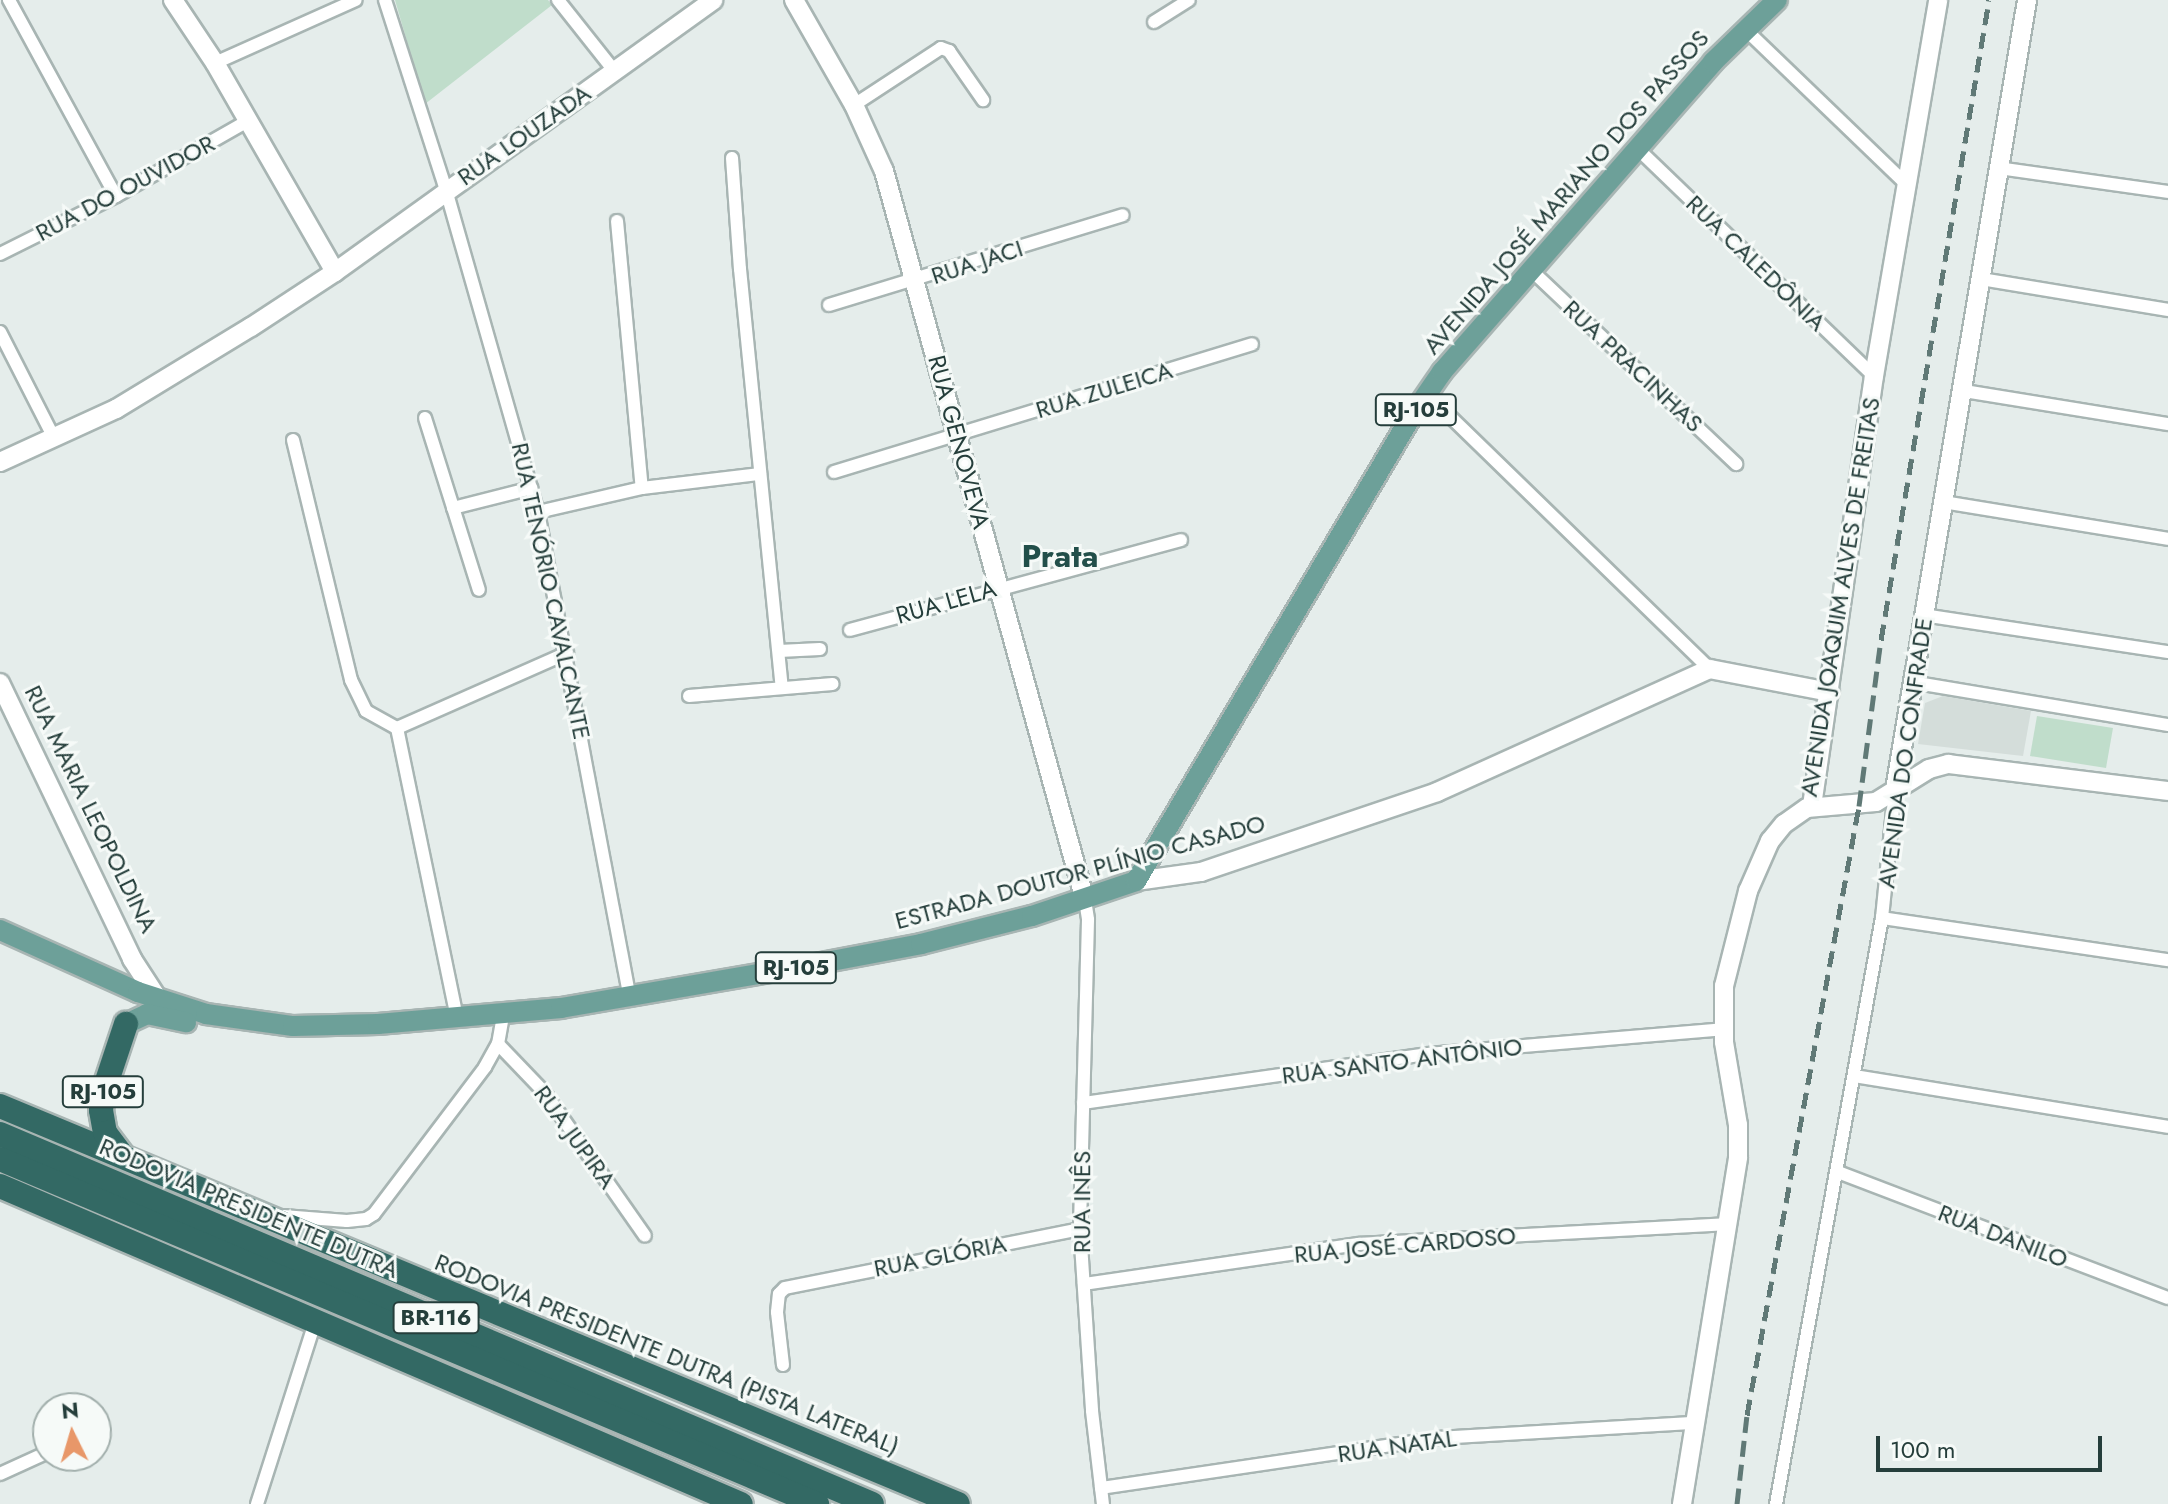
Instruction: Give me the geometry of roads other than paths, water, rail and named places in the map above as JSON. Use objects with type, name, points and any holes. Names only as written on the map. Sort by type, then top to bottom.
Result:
[{"type":"highway","name":"RJ-105","points":[[123,1156],[105,1133],[101,1110],[110,1069],[126,1024]]},
{"type":"highway","name":"RODOVIA PRESIDENTE DUTRA (PISTA LATERAL)","points":[[0,1106],[958,1504]]},
{"type":"highway","name":"RODOVIA PRESIDENTE DUTRA","points":[[0,1134],[872,1504]]},
{"type":"highway","name":"RODOVIA PRESIDENTE DUTRA","points":[[0,1159],[817,1504]]},
{"type":"highway","name":"BR-116","points":[[4,1188],[741,1504]]},
{"type":"main road","name":"AVENIDA JOSÉ MARIANO DOS PASSOS","points":[[1136,881],[1427,394],[1530,269],[1745,29],[1777,0]]},
{"type":"main road","name":"ESTRADA DOUTOR PLÍNIO CASADO","points":[[503,1015],[630,998],[921,944],[1085,900],[1136,881]]},
{"type":"main road","name":"RJ-105","points":[[0,930],[158,999],[206,1014],[293,1026]]},
{"type":"main road","name":"RJ-105","points":[[119,984],[128,1007],[126,1024],[154,1014],[230,1032],[257,1033],[293,1026],[503,1015]]},
{"type":"street","points":[[9,0],[116,196]]},
{"type":"street","points":[[173,0],[249,120],[335,272]]},
{"type":"street","points":[[215,63],[356,0]]},
{"type":"street","points":[[385,0],[446,190]]},
{"type":"street","points":[[558,0],[615,72]]},
{"type":"street","name":"RUA LOUZADA","points":[[0,462],[116,409],[182,371],[335,272],[713,0]]},
{"type":"street","name":"RUA GENOVEVA","points":[[794,0],[854,105],[884,171],[1085,900]]},
{"type":"street","points":[[1154,22],[1189,0]]},
{"type":"street","name":"AVENIDA JOAQUIM ALVES DE FREITAS","points":[[1682,1504],[1739,1142],[1723,1029],[1724,986],[1757,867],[1784,824],[1812,806],[1874,376],[1938,0]]},
{"type":"street","name":"AVENIDA DO CONFRADE","points":[[1776,1504],[1882,918],[1895,790],[1911,682],[1964,391],[2027,0]]},
{"type":"street","points":[[1745,29],[1907,185]]},
{"type":"street","points":[[854,105],[941,48],[949,51],[983,100]]},
{"type":"street","name":"RUA DO OUVIDOR","points":[[0,254],[116,196],[249,120]]},
{"type":"street","name":"RUA CALEDÔNIA","points":[[1638,149],[1874,376]]},
{"type":"street","points":[[732,158],[782,688]]},
{"type":"street","points":[[1998,168],[2168,192]]},
{"type":"street","name":"RUA TENÓRIO CAVALCANTE","points":[[446,190],[538,512],[630,998]]},
{"type":"street","name":"RUA JACI","points":[[829,305],[916,281],[1123,215]]},
{"type":"street","points":[[617,221],[642,488]]},
{"type":"street","name":"RUA PRACINHAS","points":[[1530,269],[1736,464]]},
{"type":"street","points":[[1981,279],[2168,310]]},
{"type":"street","points":[[0,332],[53,436]]},
{"type":"street","name":"RUA ZULEICA","points":[[834,472],[1252,344]]},
{"type":"street","points":[[1964,391],[2168,424]]},
{"type":"street","points":[[1427,394],[1710,669],[1728,669],[1830,692]]},
{"type":"street","points":[[425,418],[479,590]]},
{"type":"street","points":[[293,440],[357,695],[366,711],[397,728],[457,1018]]},
{"type":"street","points":[[538,512],[642,488],[760,474]]},
{"type":"street","points":[[453,508],[532,488]]},
{"type":"street","points":[[1943,502],[2168,539]]},
{"type":"street","name":"RUA LELA","points":[[850,630],[1000,586],[1181,540]]},
{"type":"street","points":[[1923,615],[2168,652]]},
{"type":"street","points":[[779,651],[820,649]]},
{"type":"street","points":[[397,728],[567,653]]},
{"type":"street","name":"ESTRADA DOUTOR PLÍNIO CASADO","points":[[1136,881],[1201,872],[1437,792],[1710,669]]},
{"type":"street","points":[[1911,682],[2168,725]]},
{"type":"street","name":"RUA MARIA LEOPOLDINA","points":[[0,683],[132,959],[158,999]]},
{"type":"street","points":[[689,696],[833,684]]},
{"type":"street","points":[[1812,806],[1859,806],[1880,800],[1934,766],[1961,764],[2168,791]]},
{"type":"street","name":"RUA INÊS","points":[[1085,900],[1088,920],[1080,1229],[1103,1504]]},
{"type":"street","points":[[1882,918],[2168,960]]},
{"type":"street","name":"RUA MARIA LEOPOLDINA","points":[[119,984],[129,974],[132,959]]},
{"type":"street","points":[[261,1215],[347,1221],[366,1219],[374,1214],[485,1067],[498,1044],[503,1015]]},
{"type":"street","name":"RUA SANTO ANTÔNIO","points":[[1083,1103],[1428,1054],[1723,1029]]},
{"type":"street","name":"RUA JUPIRA","points":[[498,1044],[545,1093],[645,1236]]},
{"type":"street","points":[[1854,1076],[2168,1127]]},
{"type":"street","name":"RUA DANILO","points":[[1838,1172],[2168,1298]]},
{"type":"street","name":"RUA JOSÉ CARDOSO","points":[[1084,1284],[1359,1244],[1728,1224]]},
{"type":"street","name":"RUA GLÓRIA","points":[[783,1365],[777,1303],[785,1288],[1080,1229]]},
{"type":"street","points":[[257,1504],[315,1322]]},
{"type":"street","name":"RUA NATAL","points":[[1101,1488],[1439,1438],[1694,1423]]},
{"type":"street","points":[[0,1474],[32,1459]]},
{"type":"railway","points":[[1737,1504],[1747,1415],[1859,806],[1881,640],[1989,0]]},
{"type":"district","name":"Prata","points":[[1060,556]]}]
